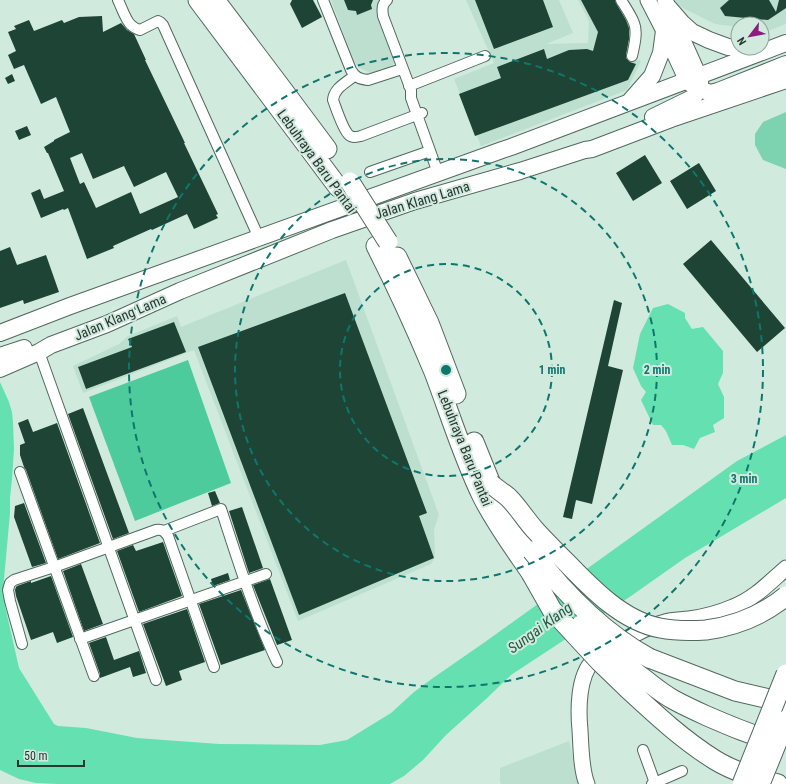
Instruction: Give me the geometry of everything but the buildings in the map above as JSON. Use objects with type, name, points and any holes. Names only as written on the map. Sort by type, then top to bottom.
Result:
[{"type":"highway","name":"Lebuhraya Baru Pantai","points":[[198,0],[344,185]]},
{"type":"highway","name":"Lebuhraya Baru Pantai","points":[[215,0],[283,90],[382,244],[403,268],[429,323],[477,451],[491,484],[514,525],[548,573],[591,616],[615,636],[638,652],[649,658],[735,690],[786,703]]},
{"type":"highway","name":"Lebuhraya Baru Pantai","points":[[382,244],[392,276],[434,373],[483,498],[506,537],[531,573],[552,610],[600,662],[633,682]]},
{"type":"highway","points":[[491,484],[509,498],[534,529],[590,587],[627,615],[644,623],[660,628],[674,630],[690,631],[718,628],[752,618],[786,596]]},
{"type":"highway","points":[[742,784],[786,674]]},
{"type":"highway","points":[[633,682],[659,690],[687,707],[728,726],[768,740],[786,744]]},
{"type":"highway","points":[[633,682],[685,739],[715,760],[730,768],[778,784]]},
{"type":"highway","points":[[760,784],[786,720]]},
{"type":"main road","points":[[667,4],[682,23],[692,32],[730,47]]},
{"type":"main road","points":[[629,102],[652,76],[661,53],[664,31]]},
{"type":"main road","name":"Jalan Klang Lama","points":[[770,48],[786,43]]},
{"type":"main road","name":"Jalan Klang Lama","points":[[0,333],[519,144],[629,102],[695,82],[753,56]]},
{"type":"main road","points":[[695,82],[711,93],[786,64]]},
{"type":"main road","name":"Jalan Klang Lama","points":[[3,362],[36,344],[45,349],[161,301],[171,295],[332,230],[415,201],[520,171],[599,146],[671,119],[786,80]]},
{"type":"main road","points":[[585,150],[692,98],[697,93],[695,82]]},
{"type":"street","points":[[118,0],[128,21],[135,28],[140,30],[158,22],[163,25],[259,238]]},
{"type":"street","points":[[323,0],[354,76],[362,80],[368,80],[402,69]]},
{"type":"street","points":[[387,0],[384,2],[382,8],[383,16],[410,88],[417,96],[420,114],[430,151],[441,172]]},
{"type":"street","points":[[621,0],[635,24],[636,29],[632,56]]},
{"type":"street","points":[[648,0],[664,31],[695,82]]},
{"type":"street","points":[[667,4],[695,82]]},
{"type":"street","points":[[410,88],[485,56]]},
{"type":"street","points":[[354,76],[337,90],[333,100],[342,124],[349,135],[354,138],[420,114]]},
{"type":"street","points":[[420,114],[441,172]]},
{"type":"street","points":[[370,172],[430,151]]},
{"type":"street","points":[[45,349],[109,547],[156,680]]},
{"type":"street","points":[[20,472],[94,676]]},
{"type":"street","points":[[22,644],[8,590],[10,583],[14,580],[156,530],[164,531],[221,509],[245,582],[267,642],[277,662]]},
{"type":"street","points":[[164,531],[168,536],[214,667]]},
{"type":"street","points":[[587,784],[583,767],[578,705],[586,671],[593,661],[614,646],[640,631],[666,621],[710,615],[734,607],[755,596],[786,568]]},
{"type":"street","points":[[80,639],[266,574]]},
{"type":"street","points":[[643,750],[653,783],[682,771]]},
{"type":"shaded area","points":[[331,0],[382,0],[396,60],[391,68],[372,74],[358,67],[353,59]]},
{"type":"shaded area","points":[[466,0],[559,0],[573,33],[546,44],[588,43],[589,22],[578,0],[618,0],[632,29],[629,57],[641,61],[627,90],[481,146],[454,79],[494,63]]},
{"type":"shaded area","points":[[674,0],[786,0],[786,24],[770,30],[770,16],[730,16],[730,26],[715,24],[677,5]]},
{"type":"shaded area","points":[[786,112],[786,169],[763,160],[755,145],[755,134],[763,122]]},
{"type":"shaded area","points":[[346,260],[439,515],[434,529],[435,554],[431,564],[298,621],[194,350],[83,393],[73,366],[119,344],[128,336],[177,316],[181,327]]},
{"type":"shaded area","points":[[188,360],[231,483],[135,521],[89,397]]},
{"type":"shaded area","points":[[569,741],[579,784],[501,784],[500,768]]},
{"type":"water","points":[[668,304],[685,313],[685,318],[692,329],[703,327],[723,351],[723,373],[718,384],[724,397],[724,418],[713,425],[715,432],[700,438],[694,449],[683,445],[672,445],[666,431],[661,425],[653,425],[641,400],[646,392],[641,386],[633,368],[640,334],[653,308]]},
{"type":"water","name":"Sungai Klang","points":[[0,382],[12,412],[14,449],[3,590],[5,606],[19,668],[54,724],[58,726],[86,728],[137,738],[219,744],[320,745],[347,740],[391,713],[414,692],[433,678],[737,461],[786,435],[786,498],[685,558],[631,596],[511,675],[446,735],[423,760],[404,776],[390,784],[36,783],[19,779],[0,770]]}]
